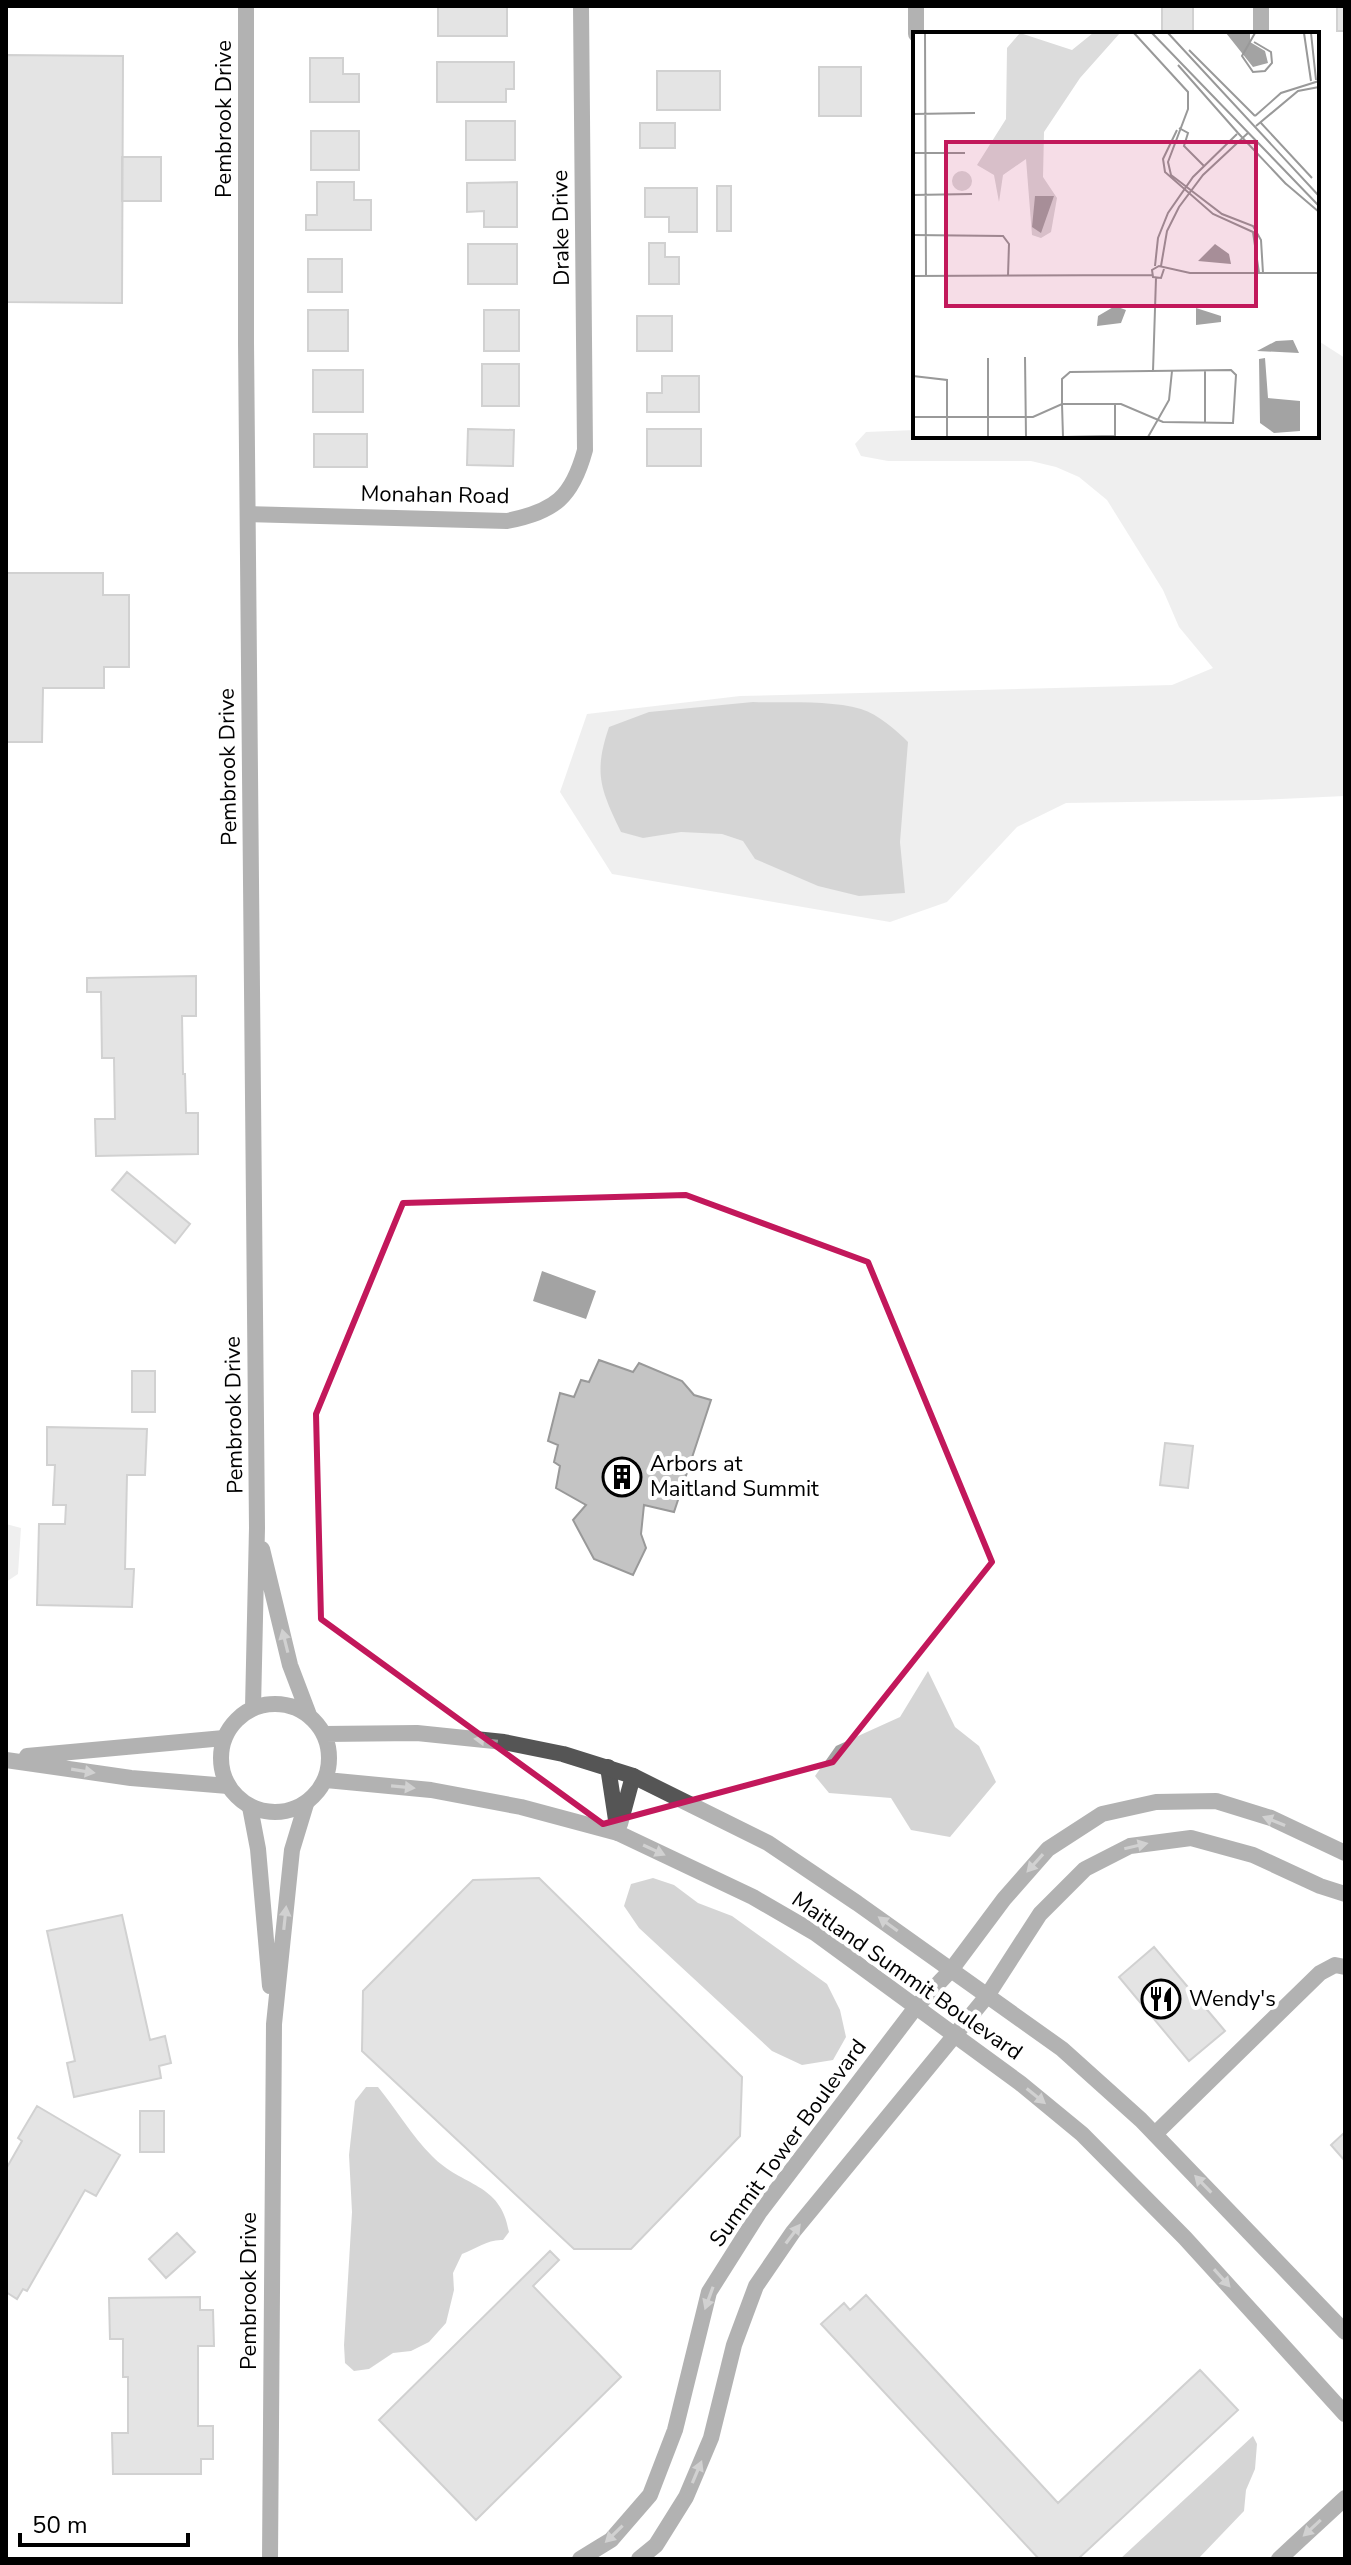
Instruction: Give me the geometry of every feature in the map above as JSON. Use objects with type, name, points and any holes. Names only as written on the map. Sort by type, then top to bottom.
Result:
[{"type":"street","name":"Pembrook Drive","points":[[246,6],[257,1528],[253,1708]]},
{"type":"street","name":"Drake Drive","points":[[581,6],[585,450]]},
{"type":"street","points":[[916,6],[916,32]]},
{"type":"street","points":[[1261,6],[1261,32]]},
{"type":"street","name":"Monahan Road","points":[[248,514],[507,521],[535,515],[560,501],[577,479],[585,450]]},
{"type":"street","name":"Pembrook Drive","points":[[257,1528],[290,1665],[309,1715]]},
{"type":"street","points":[[272,1703],[291,1705],[309,1715],[325,1734],[330,1762],[326,1780],[319,1791],[306,1804],[287,1812],[268,1813],[240,1801],[223,1775],[221,1756],[224,1738],[237,1718],[253,1708],[272,1703]]},
{"type":"street","name":"Maitland Summit Boulevard","points":[[325,1734],[417,1733],[504,1742],[608,1767],[633,1776],[768,1843],[1062,2049],[1155,2134],[1345,2332]]},
{"type":"street","points":[[6,1759],[224,1738]]},
{"type":"street","points":[[6,1759],[131,1778],[228,1786]]},
{"type":"street","points":[[608,1767],[618,1833]]},
{"type":"street","points":[[618,1833],[633,1776]]},
{"type":"street","name":"Maitland Summit Boulevard","points":[[326,1780],[431,1790],[521,1807],[618,1833],[766,1904],[815,1933],[956,2035],[1082,2134],[1185,2238],[1345,2414]]},
{"type":"street","name":"Summit Tower Boulevard","points":[[580,2559],[611,2540],[650,2495],[675,2430],[709,2292],[759,2213],[916,2007],[951,1970],[1004,1899],[1048,1849],[1102,1814],[1156,1802],[1216,1801],[1271,1818],[1345,1853]]},
{"type":"street","name":"Pembrook Drive","points":[[270,2559],[274,2024],[292,1850],[306,1804]]},
{"type":"street","name":"Pembrook Drive","points":[[250,1807],[258,1849],[274,2024]]},
{"type":"street","points":[[639,2559],[656,2545],[686,2497],[711,2438],[734,2345],[756,2286],[793,2232],[987,1996],[1040,1914],[1085,1869],[1130,1846],[1191,1838],[1253,1855],[1345,1894]]},
{"type":"street","points":[[1155,2134],[1320,1973],[1335,1965],[1345,1967]]},
{"type":"street","points":[[1279,2559],[1345,2498]]},
{"type":"highlighted area","points":[[686,1195],[868,1262],[992,1562],[833,1762],[603,1824],[321,1619],[316,1414],[403,1203]]},
{"type":"shaded area","points":[[1319,341],[1345,358],[1345,796],[1066,803],[1017,827],[947,902],[890,922],[612,874],[560,792],[587,714],[740,696],[1172,685],[1213,668],[1179,627],[1163,590],[1107,500],[1079,477],[1031,461],[888,461],[861,456],[855,444],[866,432],[913,430],[913,438],[1319,438]]},
{"type":"shaded area","points":[[753,702],[822,703],[861,709],[886,723],[908,742],[900,842],[905,893],[859,896],[818,886],[755,859],[743,841],[722,834],[681,832],[643,838],[621,832],[604,793],[600,770],[609,727],[649,712]]},
{"type":"shaded area","points":[[542,1271],[596,1291],[586,1319],[533,1301]]},
{"type":"shaded area","points":[[6,1524],[21,1528],[18,1574],[6,1582]]},
{"type":"shaded area","points":[[928,1671],[955,1727],[979,1746],[996,1782],[950,1837],[911,1830],[891,1798],[829,1793],[815,1776],[836,1746],[900,1717]]},
{"type":"shaded area","points":[[653,1878],[674,1885],[698,1903],[732,1916],[827,1984],[840,2010],[846,2037],[833,2060],[802,2065],[772,2051],[639,1928],[624,1906],[631,1884]]},
{"type":"shaded area","points":[[366,2087],[378,2087],[432,2156],[498,2203],[509,2232],[503,2240],[462,2254],[453,2273],[454,2290],[446,2323],[429,2342],[411,2351],[393,2353],[369,2369],[354,2371],[345,2363],[344,2345],[352,2212],[349,2155],[355,2101]]},
{"type":"shaded area","points":[[1253,2436],[1257,2444],[1255,2469],[1246,2490],[1244,2511],[1198,2559],[1120,2559]]},
{"type":"building","points":[[438,6],[507,6],[507,36],[438,36]]},
{"type":"building","points":[[1162,6],[1193,6],[1193,32],[1162,32]]},
{"type":"building","points":[[1337,6],[1345,6],[1345,31],[1337,31]]},
{"type":"building","points":[[6,55],[123,56],[122,303],[6,302]]},
{"type":"building","points":[[310,58],[343,58],[343,74],[359,74],[359,102],[310,102]]},
{"type":"building","points":[[437,62],[514,62],[514,89],[506,89],[506,102],[437,102]]},
{"type":"building","points":[[819,67],[861,67],[861,116],[819,116]]},
{"type":"building","points":[[657,71],[720,71],[720,110],[657,110]]},
{"type":"building","points":[[466,121],[515,121],[515,160],[466,160]]},
{"type":"building","points":[[640,123],[675,123],[675,148],[640,148]]},
{"type":"building","points":[[311,131],[359,131],[359,170],[311,170]]},
{"type":"building","points":[[122,157],[161,157],[161,201],[122,201]]},
{"type":"building","points":[[317,182],[354,182],[354,200],[371,200],[371,230],[306,230],[306,215],[317,215]]},
{"type":"building","points":[[517,182],[517,227],[484,227],[484,211],[467,212],[467,183]]},
{"type":"building","points":[[717,186],[731,186],[731,231],[717,231]]},
{"type":"building","points":[[645,188],[697,188],[697,232],[669,232],[669,217],[645,217]]},
{"type":"building","points":[[649,243],[665,243],[665,257],[679,257],[679,284],[649,284]]},
{"type":"building","points":[[468,244],[517,244],[517,284],[468,284]]},
{"type":"building","points":[[308,259],[342,259],[342,292],[308,292]]},
{"type":"building","points":[[308,310],[348,310],[348,351],[308,351]]},
{"type":"building","points":[[484,310],[519,310],[519,351],[484,351]]},
{"type":"building","points":[[637,316],[672,316],[672,351],[637,351]]},
{"type":"building","points":[[482,364],[519,364],[519,406],[482,406]]},
{"type":"building","points":[[313,370],[363,370],[363,412],[313,412]]},
{"type":"building","points":[[662,376],[699,376],[699,412],[647,412],[647,393],[662,393]]},
{"type":"building","points":[[468,429],[514,430],[513,466],[467,465]]},
{"type":"building","points":[[647,429],[701,429],[701,466],[647,466]]},
{"type":"building","points":[[314,434],[367,434],[367,467],[314,467]]},
{"type":"building","points":[[6,573],[103,573],[103,595],[129,595],[129,667],[104,667],[104,688],[43,688],[42,742],[7,742]]},
{"type":"building","points":[[196,976],[196,1016],[182,1016],[186,1113],[198,1113],[198,1154],[96,1156],[95,1119],[115,1119],[114,1058],[102,1058],[101,992],[87,992],[87,978]]},
{"type":"building","points":[[127,1172],[190,1224],[175,1243],[112,1190]]},
{"type":"building","name":"Arbors at Maitland Summit","points":[[599,1360],[633,1372],[639,1363],[682,1381],[694,1395],[711,1400],[674,1512],[644,1505],[641,1534],[646,1548],[633,1575],[594,1559],[573,1520],[586,1505],[556,1488],[560,1466],[554,1462],[558,1445],[548,1441],[560,1393],[574,1397],[581,1380],[589,1382]]},
{"type":"building","points":[[132,1371],[155,1371],[155,1412],[132,1412]]},
{"type":"building","points":[[47,1427],[147,1429],[145,1475],[127,1475],[125,1569],[134,1569],[132,1607],[37,1605],[39,1524],[65,1524],[66,1505],[53,1505],[55,1465],[47,1465]]},
{"type":"building","points":[[1165,1443],[1193,1446],[1188,1488],[1160,1485]]},
{"type":"building","points":[[539,1878],[742,2077],[740,2136],[631,2249],[574,2249],[362,2051],[363,1991],[473,1880]]},
{"type":"building","points":[[122,1915],[150,2040],[165,2036],[171,2063],[159,2066],[161,2078],[74,2097],[67,2063],[75,2061],[47,1931]]},
{"type":"building","points":[[1154,1947],[1225,2031],[1189,2061],[1119,1977]]},
{"type":"building","points":[[37,2106],[120,2155],[96,2196],[85,2190],[27,2291],[23,2289],[17,2299],[6,2292],[6,2169],[22,2141],[18,2138]]},
{"type":"building","points":[[140,2111],[164,2111],[164,2152],[140,2152]]},
{"type":"building","points":[[1345,2132],[1345,2161],[1331,2145]]},
{"type":"building","points":[[177,2233],[195,2252],[166,2278],[149,2259]]},
{"type":"building","points":[[550,2251],[559,2260],[533,2286],[621,2377],[476,2520],[379,2420]]},
{"type":"building","points":[[866,2295],[1058,2503],[1200,2370],[1238,2410],[1078,2559],[1039,2559],[821,2324],[844,2303],[850,2310]]},
{"type":"building","points":[[200,2297],[200,2310],[213,2310],[214,2346],[198,2346],[198,2426],[213,2426],[213,2459],[201,2459],[201,2474],[113,2474],[112,2433],[128,2433],[128,2377],[123,2377],[123,2339],[110,2339],[109,2298]]},
{"type":"place","name":"Arbors at Maitland Summit","points":[[622,1477]]},
{"type":"place","name":"Wendy's","points":[[1161,1999]]}]
